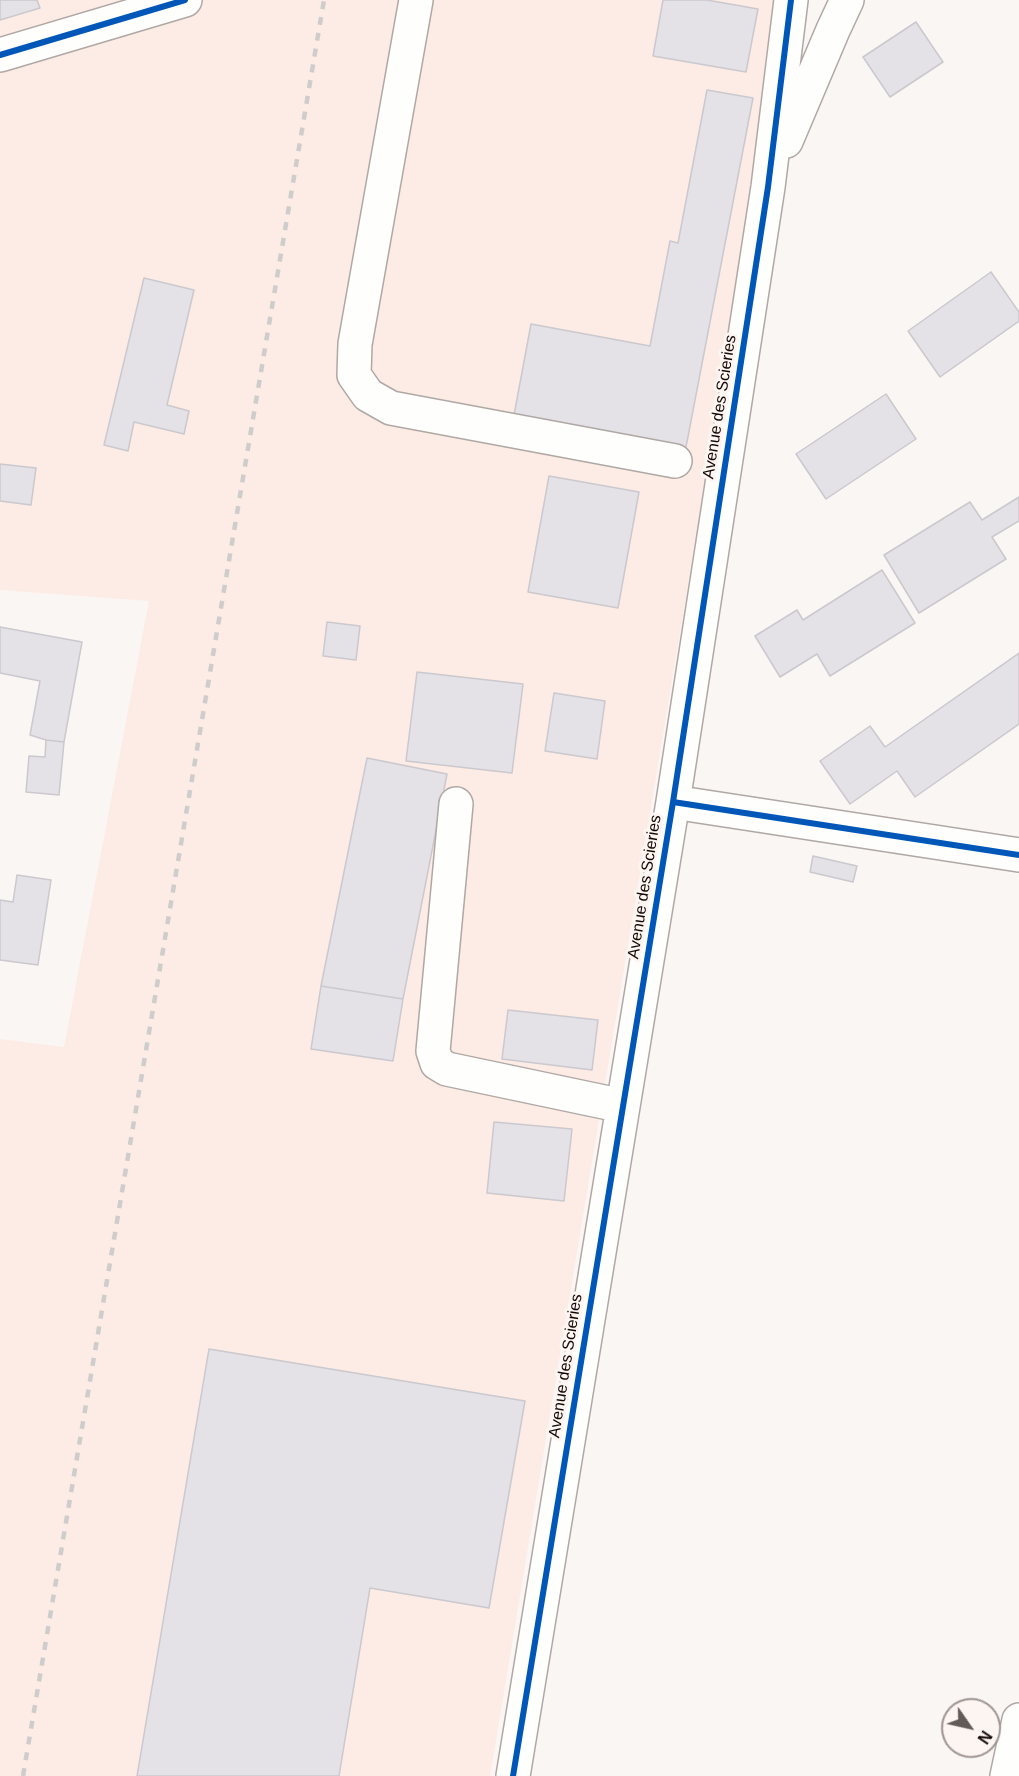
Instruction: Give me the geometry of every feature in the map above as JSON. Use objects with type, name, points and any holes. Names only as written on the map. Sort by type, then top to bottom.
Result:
[{"type":"street","points":[[0,55],[185,0]]},
{"type":"street","points":[[416,0],[355,344],[354,375],[368,395],[391,408],[675,461]]},
{"type":"street","name":"Avenue des Scieries","points":[[522,1773],[623,1106],[673,802],[768,187],[791,0]]},
{"type":"street","points":[[768,187],[794,120],[847,0]]},
{"type":"street","points":[[673,802],[1019,855]]},
{"type":"street","points":[[456,804],[433,1051],[437,1063],[447,1069],[623,1106]]},
{"type":"street","points":[[1007,1776],[1019,1720]]},
{"type":"shaded area","points":[[0,0],[785,0],[490,1776],[0,1776],[0,1039],[64,1047],[149,601],[0,590]]},
{"type":"building","points":[[0,0],[37,0],[40,8],[0,20]]},
{"type":"building","points":[[663,0],[707,0],[758,9],[746,72],[653,56]]},
{"type":"building","points":[[916,22],[943,62],[890,97],[863,57]]},
{"type":"building","points":[[707,90],[753,98],[686,447],[514,415],[531,324],[650,346],[670,241],[678,243]]},
{"type":"building","points":[[991,272],[1019,312],[1019,321],[940,377],[908,331]]},
{"type":"building","points":[[144,278],[194,290],[167,405],[189,411],[184,434],[134,422],[128,451],[104,445]]},
{"type":"building","points":[[886,394],[916,439],[826,499],[796,454]]},
{"type":"building","points":[[0,464],[36,468],[31,505],[0,501]]},
{"type":"building","points":[[549,476],[639,492],[618,608],[528,592]]},
{"type":"building","points":[[1019,497],[1019,521],[992,537],[1006,559],[919,613],[884,555],[970,502],[982,520]]},
{"type":"building","points":[[882,570],[915,623],[830,676],[817,654],[780,677],[755,636],[797,610],[803,620]]},
{"type":"building","points":[[327,622],[360,626],[356,660],[323,656]]},
{"type":"building","points":[[0,627],[82,642],[64,742],[30,735],[40,681],[0,673]]},
{"type":"building","points":[[1019,653],[1019,724],[915,797],[897,771],[850,804],[820,761],[870,726],[885,747]]},
{"type":"building","points":[[417,672],[523,684],[512,773],[406,761]]},
{"type":"building","points":[[554,693],[605,701],[597,759],[545,751]]},
{"type":"building","points":[[46,740],[64,742],[59,795],[26,792],[29,756],[45,757]]},
{"type":"building","points":[[367,758],[447,774],[403,999],[321,986]]},
{"type":"building","points":[[813,856],[857,866],[853,882],[810,872]]},
{"type":"building","points":[[17,875],[51,880],[38,965],[0,960],[0,900],[13,902]]},
{"type":"building","points":[[321,986],[403,999],[393,1061],[311,1049]]},
{"type":"building","points":[[508,1010],[598,1020],[592,1070],[502,1059]]},
{"type":"building","points":[[494,1122],[572,1129],[564,1201],[487,1193]]},
{"type":"building","points":[[209,1349],[525,1401],[489,1608],[370,1588],[339,1776],[137,1776]]},
{"type":"railway","points":[[23,1776],[324,0]]},
{"type":"cycle path","points":[[0,55],[185,0]]},
{"type":"cycle path","points":[[513,1776],[673,802],[768,187],[791,0]]},
{"type":"cycle path","points":[[673,802],[1019,855]]}]
